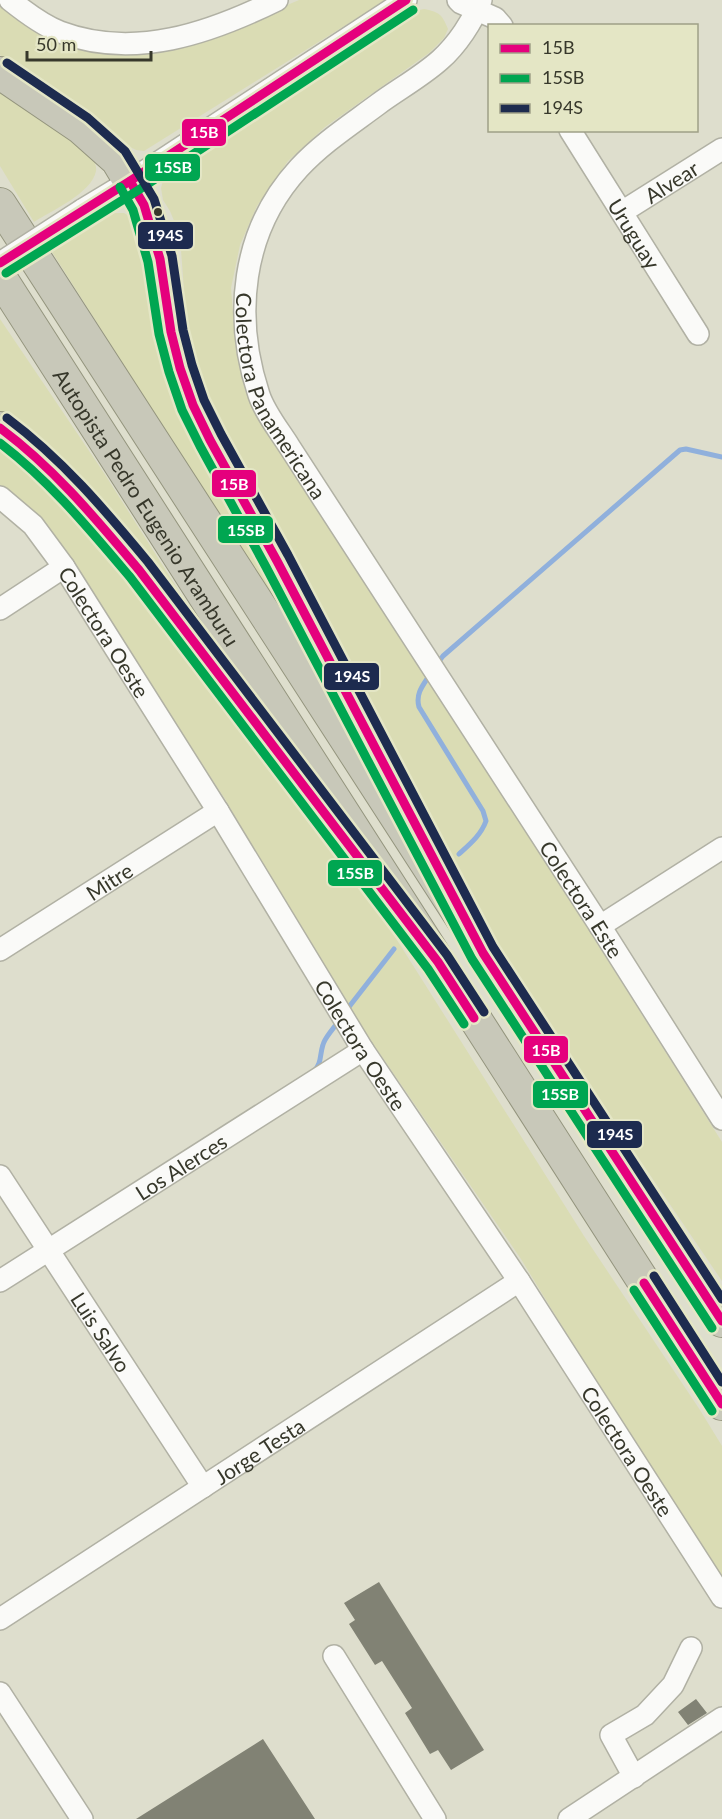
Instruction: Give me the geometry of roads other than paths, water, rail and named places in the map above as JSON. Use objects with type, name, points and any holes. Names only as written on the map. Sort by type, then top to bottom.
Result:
[{"type":"highway","points":[[0,73],[81,128],[117,160],[144,205],[160,259],[171,332],[193,405],[483,953]]},
{"type":"highway","name":"Autopista Pedro Eugenio Aramburu","points":[[0,204],[722,1321]]},
{"type":"highway","name":"Autopista Pedro Eugenio Aramburu","points":[[0,277],[722,1404]]},
{"type":"highway","points":[[0,428],[34,455],[64,484],[132,562],[438,962]]},
{"type":"highway","points":[[645,1284],[722,1421]]},
{"type":"street","points":[[10,0],[35,19],[59,32],[95,42],[127,45],[159,42],[199,33],[263,3]]},
{"type":"street","points":[[0,263],[130,181],[406,0]]},
{"type":"street","points":[[458,0],[461,3],[479,5],[500,24]]},
{"type":"street","name":"Colectora Panamericana","points":[[440,681],[260,398],[245,336],[244,290],[250,258],[259,233],[268,213],[298,169],[321,147],[440,60],[457,41],[479,5]]},
{"type":"street","name":"Uruguay","points":[[571,132],[698,334]]},
{"type":"street","name":"Alvear","points":[[622,212],[722,149]]},
{"type":"street","name":"Colectora Oeste","points":[[0,497],[33,525],[64,567],[218,811],[350,1030],[519,1281],[722,1597]]},
{"type":"street","points":[[0,609],[64,567]]},
{"type":"street","name":"Colectora Este","points":[[440,681],[600,926],[722,1119]]},
{"type":"street","name":"Mitre","points":[[0,950],[218,811]]},
{"type":"street","points":[[600,926],[722,848]]},
{"type":"street","name":"Los Alerces","points":[[0,1281],[363,1050]]},
{"type":"street","name":"Luis Salvo","points":[[0,1176],[203,1487]]},
{"type":"street","name":"Jorge Testa","points":[[0,1619],[519,1281]]},
{"type":"street","points":[[634,1777],[611,1735],[645,1714],[673,1684],[691,1648]]},
{"type":"street","points":[[334,1656],[435,1819]]},
{"type":"street","points":[[0,1693],[82,1819]]},
{"type":"street","points":[[569,1819],[722,1718]]},
{"type":"waterway","points":[[436,665],[443,656],[680,450],[686,449],[722,457]]},
{"type":"waterway","points":[[431,673],[419,693],[419,707],[483,811],[486,821],[478,835],[459,854]]},
{"type":"waterway","points":[[345,1012],[394,949]]},
{"type":"waterway","points":[[314,1071],[319,1064],[325,1040],[340,1020]]}]
